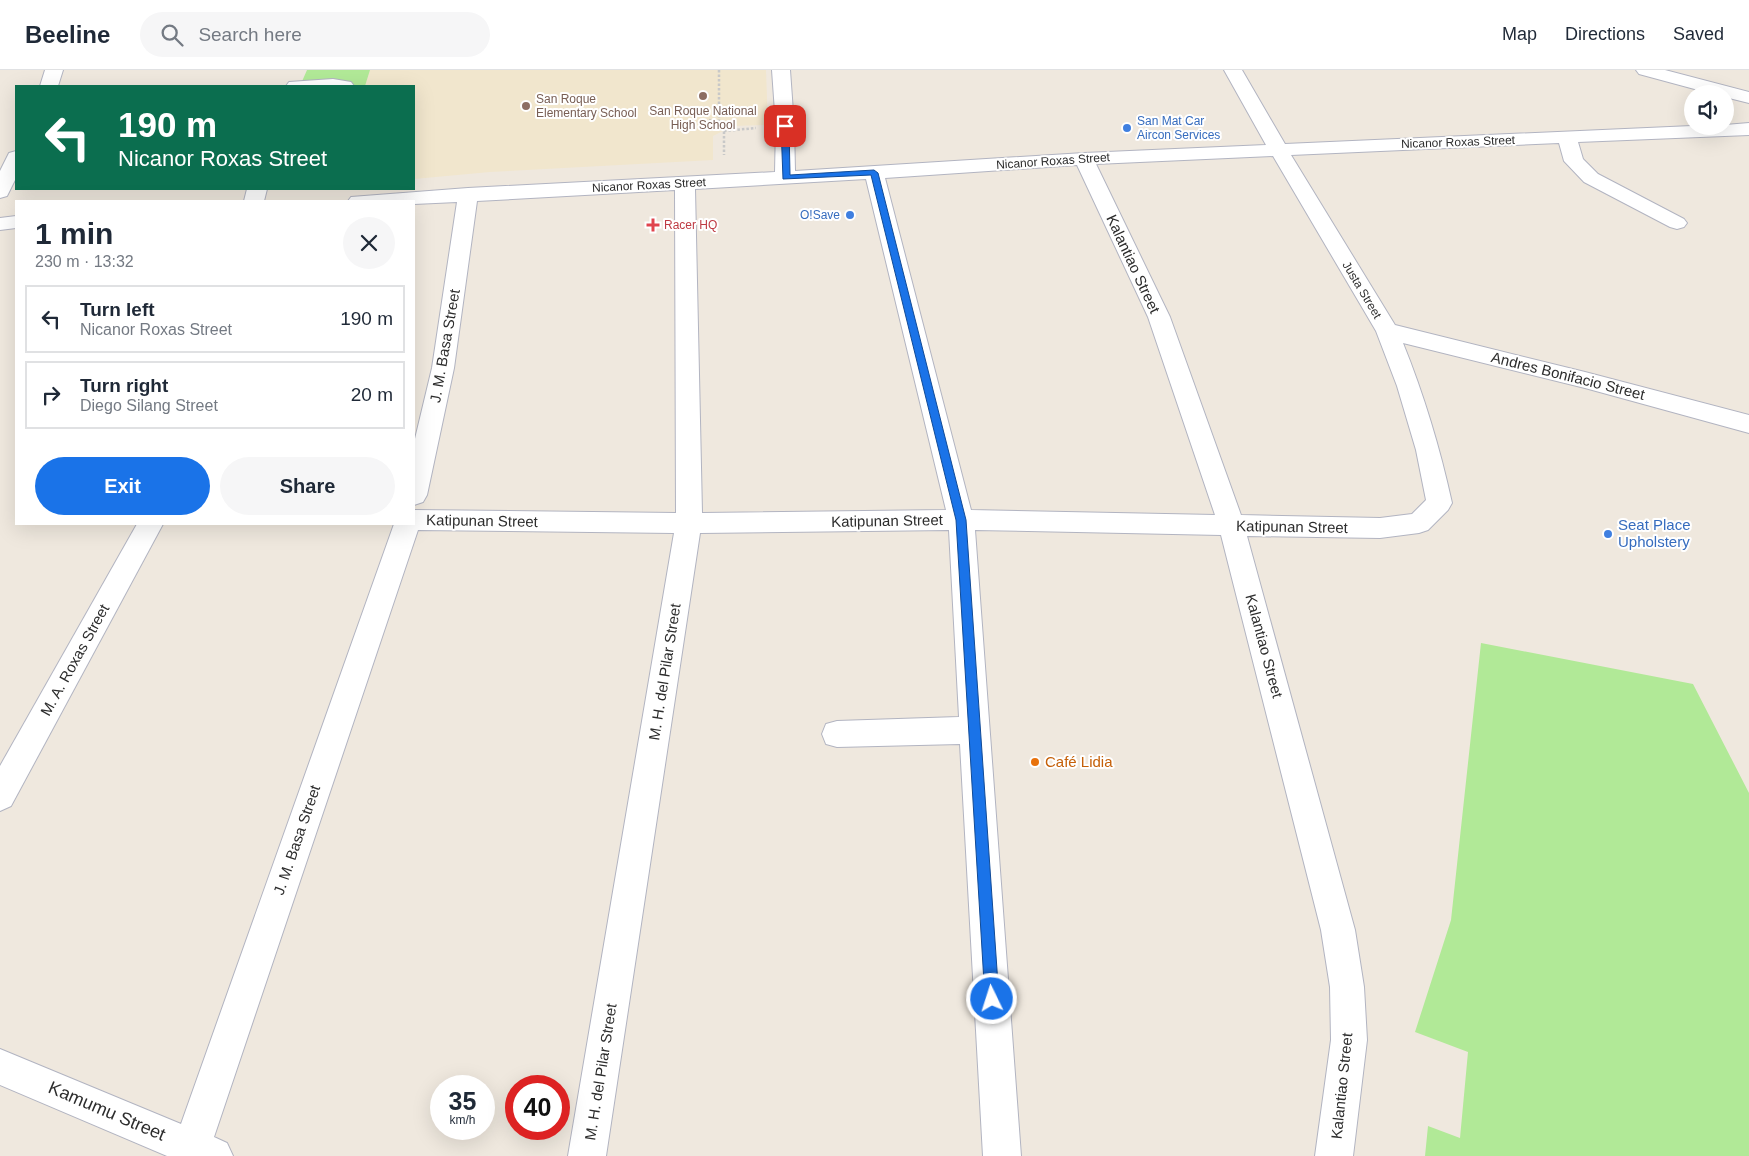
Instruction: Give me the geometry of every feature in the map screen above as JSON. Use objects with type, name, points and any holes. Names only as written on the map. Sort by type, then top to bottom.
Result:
[{"type":"street","points":[[49,85],[54,70]]},
{"type":"street","points":[[281,85],[285,70]]},
{"type":"street","points":[[781,70],[786,178]]},
{"type":"street","name":"Justa Street","points":[[1234,70],[1278,149],[1387,331],[1411,395],[1428,450],[1439,503],[1420,523]]},
{"type":"street","points":[[1645,70],[1749,98]]},
{"type":"street","points":[[314,85],[339,85]]},
{"type":"street","name":"Nicanor Roxas Street","points":[[374,200],[874,173],[1084,159],[1749,129]]},
{"type":"street","points":[[1567,137],[1574,161],[1591,178],[1677,223]]},
{"type":"street","points":[[0,192],[15,159]]},
{"type":"street","name":"Kalantiao Street","points":[[1084,159],[1158,317],[1232,527],[1338,930],[1347,987],[1349,1040],[1334,1156]]},
{"type":"street","points":[[874,173],[961,520],[1002,1156]]},
{"type":"street","name":"M. H. del Pilar Street","points":[[587,1156],[689,523],[685,183]]},
{"type":"street","name":"J. M. Basa Street","points":[[415,491],[443,368],[468,194]]},
{"type":"street","points":[[0,224],[15,222]]},
{"type":"street","name":"Andres Bonifacio Street","points":[[1387,331],[1585,380],[1749,424]]},
{"type":"street","name":"Katipunan Street","points":[[415,520],[689,523],[961,520],[1232,527],[1380,528],[1420,523]]},
{"type":"street","name":"M. A. Roxas Street","points":[[0,796],[149,525]]},
{"type":"street","name":"J. M. Basa Street","points":[[197,1153],[407,525]]},
{"type":"street","points":[[837,734],[975,730]]},
{"type":"street","name":"Kamumu Street","points":[[0,1067],[197,1153]]},
{"type":"path","points":[[719,70],[719,124]]},
{"type":"path","points":[[709,120],[719,124],[724,131]]},
{"type":"shaded area","points":[[370,70],[766,70],[768,125],[733,126],[713,136],[713,160],[490,172],[415,179],[415,85],[365,85]]},
{"type":"green space","points":[[307,70],[370,70],[365,85],[300,85]]},
{"type":"green space","points":[[1481,643],[1693,684],[1749,793],[1749,1156],[1425,1156],[1428,1126],[1460,1138],[1468,1052],[1415,1032],[1451,920]]},
{"type":"place","name":"San Roque National High School","points":[[703,96]]},
{"type":"place","name":"San Roque Elementary School","points":[[526,106]]},
{"type":"place","name":"San Mat Car Aircon Services","points":[[1127,128]]},
{"type":"place","name":"O!Save","points":[[850,215]]},
{"type":"place","name":"Racer HQ","points":[[653,225]]},
{"type":"place","name":"Seat Place Upholstery","points":[[1608,534]]},
{"type":"place","name":"Café Lidia","points":[[1035,762]]},
{"type":"route","points":[[785,126],[786,178],[874,173],[909,306],[961,520],[992,999]]}]
